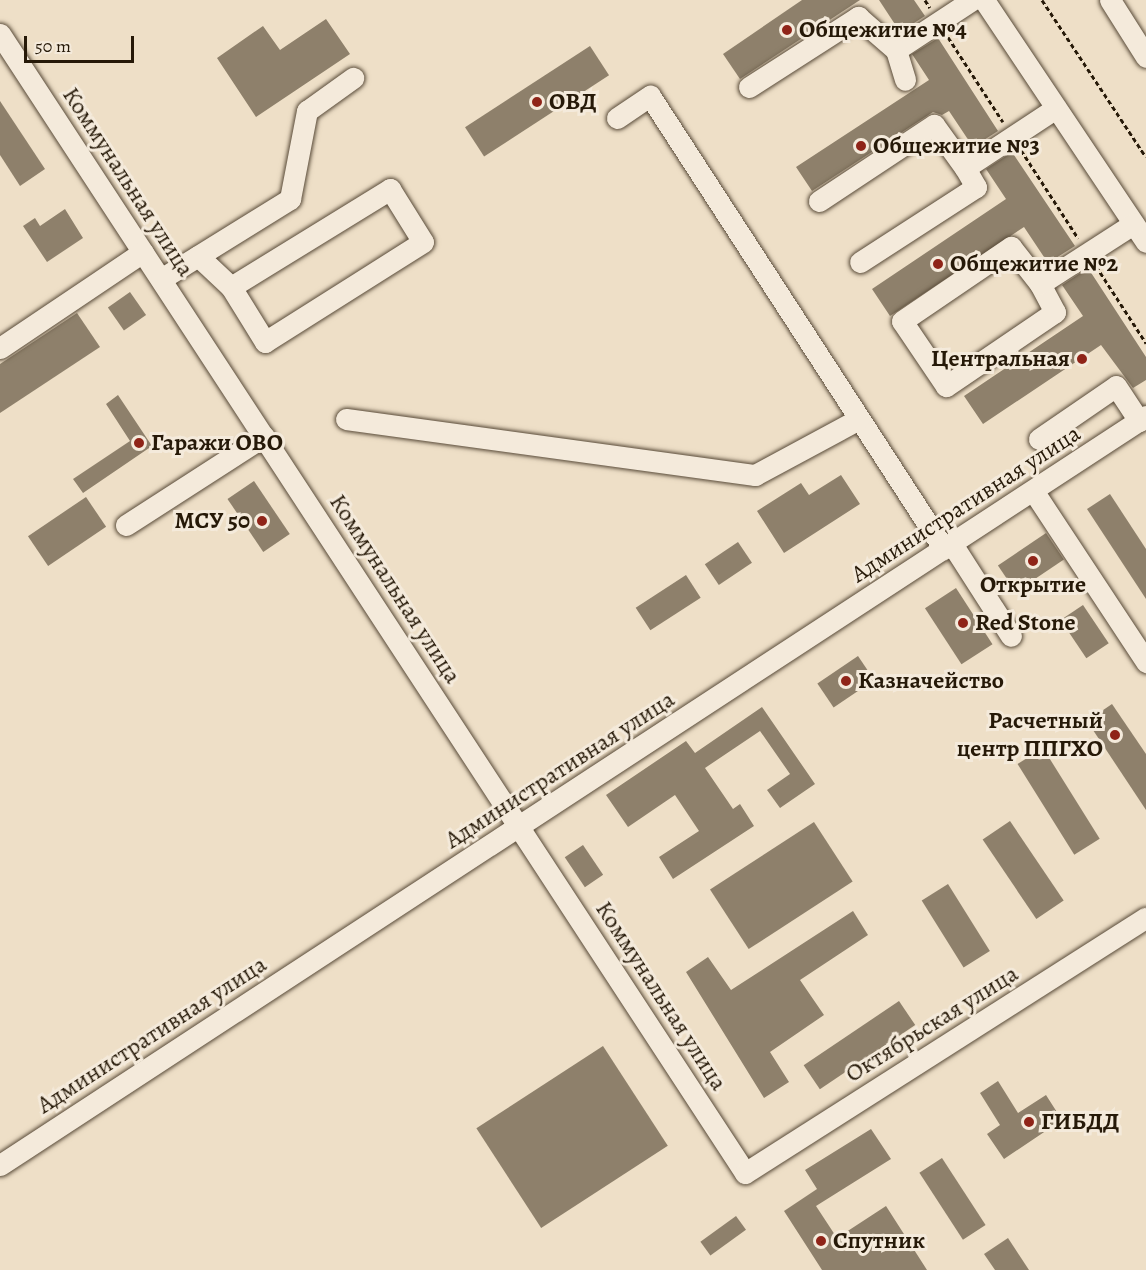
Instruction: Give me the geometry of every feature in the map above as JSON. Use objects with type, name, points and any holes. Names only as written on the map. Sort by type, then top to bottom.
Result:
[{"type":"street","points":[[896,51],[972,0]]},
{"type":"street","points":[[984,0],[1146,242]]},
{"type":"street","points":[[1110,0],[1146,57]]},
{"type":"street","points":[[748,87],[858,17],[896,51],[905,80]]},
{"type":"street","name":"Коммунальная улица","points":[[0,34],[745,1173]]},
{"type":"street","points":[[161,279],[290,199],[307,111],[353,78]]},
{"type":"street","points":[[617,118],[650,96],[859,419],[1011,636]]},
{"type":"street","points":[[965,168],[1056,108]]},
{"type":"street","points":[[819,201],[934,125],[965,168],[976,187],[860,262]]},
{"type":"street","points":[[198,256],[231,287],[265,342],[423,242],[390,189],[231,287]]},
{"type":"street","points":[[1040,284],[1133,224]]},
{"type":"street","points":[[1011,247],[1040,284],[1055,312],[946,386],[902,321],[1011,247]]},
{"type":"street","points":[[0,348],[143,252]]},
{"type":"street","points":[[1039,439],[1116,386],[1143,418]]},
{"type":"street","name":"Административная улица","points":[[0,1165],[1034,492],[1143,418]]},
{"type":"street","points":[[346,419],[755,475],[859,419]]},
{"type":"street","points":[[126,525],[264,436]]},
{"type":"street","points":[[1034,492],[1146,662]]},
{"type":"street","name":"Октябрьская улица","points":[[745,1173],[1146,918]]},
{"type":"path","points":[[925,0],[1146,343]]},
{"type":"path","points":[[1042,0],[1146,157]]},
{"type":"building","name":"Общежитие №4","points":[[802,0],[860,0],[740,79],[723,54]]},
{"type":"building","points":[[879,0],[914,0],[925,16],[900,32]]},
{"type":"building","points":[[326,19],[350,54],[256,117],[217,58],[263,26],[280,50]]},
{"type":"building","points":[[938,38],[998,131],[973,147],[949,111],[942,115],[933,112],[812,191],[796,167],[929,80],[912,54]]},
{"type":"building","name":"ОВД","points":[[590,46],[609,75],[484,157],[465,127]]},
{"type":"building","points":[[0,101],[45,169],[20,186],[0,155]]},
{"type":"building","points":[[1012,152],[1075,246],[1048,263],[1024,227],[890,316],[872,289],[1006,199],[986,169]]},
{"type":"building","points":[[65,209],[83,238],[47,262],[23,226],[35,218],[40,226]]},
{"type":"building","points":[[1088,268],[1146,357],[1146,380],[1133,388],[1101,345],[983,424],[964,396],[1083,316],[1062,285]]},
{"type":"building","points":[[130,292],[146,315],[124,330],[108,307]]},
{"type":"building","points":[[77,313],[100,347],[0,413],[0,364]]},
{"type":"building","name":"Гаражи ОВО","points":[[118,395],[152,446],[83,493],[73,479],[130,441],[106,404]]},
{"type":"building","points":[[841,475],[860,504],[784,553],[757,511],[801,483],[809,495]]},
{"type":"building","name":"МСУ 50","points":[[254,481],[290,534],[263,552],[227,499]]},
{"type":"building","points":[[1110,494],[1146,549],[1146,599],[1087,509]]},
{"type":"building","points":[[86,497],[106,527],[48,566],[28,536]]},
{"type":"building","name":"Открытие","points":[[1046,533],[1064,560],[1016,592],[998,565]]},
{"type":"building","points":[[738,542],[752,563],[719,585],[705,564]]},
{"type":"building","points":[[686,575],[701,598],[650,630],[636,608]]},
{"type":"building","name":"Red Stone","points":[[956,588],[992,644],[961,664],[925,608]]},
{"type":"building","points":[[1083,605],[1109,643],[1086,658],[1061,620]]},
{"type":"building","name":"Казначейство","points":[[858,656],[874,680],[834,707],[817,683]]},
{"type":"building","name":"Расчетный центр ППГХО","points":[[1112,704],[1146,754],[1146,810],[1087,721]]},
{"type":"building","points":[[762,707],[815,784],[780,808],[767,790],[790,774],[760,731],[705,768],[733,809],[740,804],[754,826],[673,879],[659,857],[699,831],[675,795],[628,827],[606,795],[686,741],[695,753]]},
{"type":"building","points":[[1043,748],[1100,839],[1074,855],[1018,764]]},
{"type":"building","points":[[1010,821],[1064,901],[1036,919],[983,839]]},
{"type":"building","points":[[814,822],[853,882],[749,949],[710,890]]},
{"type":"building","points":[[583,845],[603,875],[585,887],[565,857]]},
{"type":"building","points":[[948,884],[990,951],[964,967],[922,900]]},
{"type":"building","points":[[853,911],[868,935],[800,980],[824,1015],[770,1052],[789,1082],[764,1098],[686,972],[708,957],[731,990]]},
{"type":"building","points":[[899,1001],[915,1025],[820,1089],[804,1065]]},
{"type":"building","points":[[603,1046],[668,1146],[541,1228],[476,1128]]},
{"type":"building","name":"ГИБДД","points":[[998,1081],[1018,1113],[1046,1095],[1062,1120],[1004,1159],[987,1134],[1000,1125],[980,1093]]},
{"type":"building","points":[[871,1129],[891,1159],[816,1206],[837,1238],[886,1206],[927,1270],[822,1270],[784,1211],[817,1189],[805,1170]]},
{"type":"building","points":[[942,1158],[986,1225],[963,1240],[919,1173]]},
{"type":"building","points":[[736,1216],[746,1230],[710,1256],[700,1242]]},
{"type":"building","points":[[1008,1238],[1029,1270],[995,1270],[984,1254]]},
{"type":"place","name":"Общежитие №4","points":[[787,30]]},
{"type":"place","name":"ОВД","points":[[537,102]]},
{"type":"place","name":"Общежитие №3","points":[[861,146]]},
{"type":"place","name":"Общежитие №2","points":[[938,264]]},
{"type":"place","name":"Центральная","points":[[1082,359]]},
{"type":"place","name":"Гаражи ОВО","points":[[139,443]]},
{"type":"place","name":"МСУ 50","points":[[262,521]]},
{"type":"place","name":"Открытие","points":[[1033,561]]},
{"type":"place","name":"Red Stone","points":[[963,623]]},
{"type":"place","name":"Казначейство","points":[[846,681]]},
{"type":"place","name":"Расчетный центр ППГХО","points":[[1115,735]]},
{"type":"place","name":"ГИБДД","points":[[1029,1122]]},
{"type":"place","name":"Спутник","points":[[821,1241]]}]
